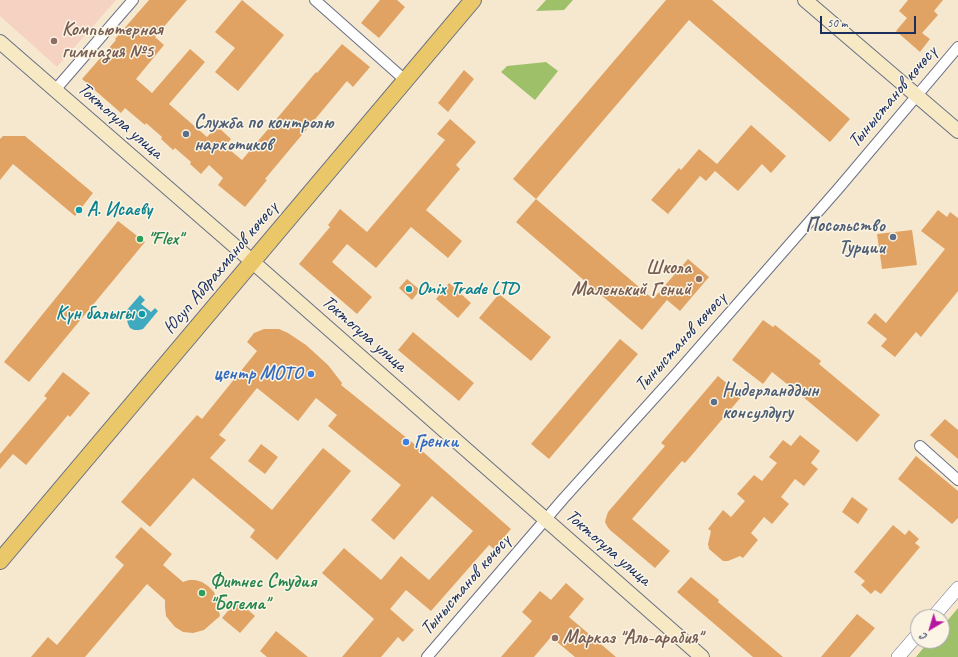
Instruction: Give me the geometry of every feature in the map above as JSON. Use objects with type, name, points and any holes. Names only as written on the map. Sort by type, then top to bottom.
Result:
[{"type":"main road","name":"Юсуп Абдрахманов көчөсү","points":[[0,561],[473,0]]},
{"type":"main road","points":[[805,0],[958,132]]},
{"type":"main road","name":"Токтогула улица","points":[[0,42],[253,262],[702,657]]},
{"type":"street","points":[[55,90],[133,0]]},
{"type":"street","points":[[315,0],[405,80]]},
{"type":"street","name":"Тыныстанов көчөсү","points":[[427,657],[546,519],[838,189],[958,47]]},
{"type":"street","points":[[920,446],[958,480]]},
{"type":"street","points":[[940,609],[958,588]]},
{"type":"street","points":[[898,657],[910,643]]},
{"type":"shaded area","name":"Компьютерная гимназия №5","points":[[0,0],[116,0],[57,67],[0,16]]},
{"type":"green space","points":[[546,0],[573,0],[564,10],[536,11]]},
{"type":"green space","points":[[546,62],[558,71],[535,100],[501,72],[507,66]]},
{"type":"green space","points":[[958,608],[958,657],[916,657],[922,649],[950,649],[950,618]]},
{"type":"water","name":"Күн балыгы","points":[[140,295],[145,300],[141,304],[151,312],[155,308],[158,311],[143,329],[134,330],[130,328],[128,324],[127,316],[130,312],[127,310]]},
{"type":"building","points":[[149,0],[187,0],[155,37],[164,45],[136,79],[152,93],[190,49],[205,62],[169,104],[207,137],[217,126],[231,139],[225,146],[242,160],[316,72],[317,73],[342,44],[370,67],[353,87],[347,81],[265,179],[267,180],[245,207],[218,185],[223,178],[209,165],[201,174],[190,164],[191,162],[175,148],[173,150],[161,139],[162,137],[146,123],[145,125],[125,108],[121,113],[82,79]]},
{"type":"building","points":[[242,0],[284,35],[238,91],[215,72],[235,48],[215,32]]},
{"type":"building","points":[[380,0],[397,0],[405,7],[379,38],[361,23]]},
{"type":"building","points":[[666,0],[712,0],[850,119],[830,142],[689,20],[536,199],[513,179]]},
{"type":"building","points":[[908,0],[943,0],[934,11],[938,15],[922,33],[930,39],[920,52],[896,31],[907,18],[899,11]]},
{"type":"building","points":[[464,70],[474,79],[448,112],[438,103]]},
{"type":"building","points":[[450,119],[476,142],[456,165],[460,169],[426,210],[462,241],[448,258],[411,227],[376,268],[347,244],[332,262],[372,297],[357,314],[299,264],[330,227],[328,225],[340,209],[367,232],[445,140],[437,134]]},
{"type":"building","points":[[751,125],[786,156],[771,173],[762,164],[738,191],[715,171],[706,181],[700,176],[668,214],[651,200],[679,168],[681,170],[699,149],[717,164]]},
{"type":"building","points":[[3,136],[25,136],[93,193],[75,216],[13,164],[0,180],[0,139]]},
{"type":"building","points":[[536,199],[653,299],[688,259],[709,277],[680,311],[667,300],[642,330],[516,222]]},
{"type":"building","points":[[938,210],[947,217],[950,212],[958,218],[958,291],[921,337],[916,332],[895,357],[881,346],[887,339],[867,323],[875,313],[886,323],[945,249],[921,231]]},
{"type":"building","points":[[118,221],[145,242],[29,382],[4,362]]},
{"type":"building","points":[[912,230],[917,265],[882,269],[877,234]]},
{"type":"building","name":"Onix Trade LTD","points":[[407,279],[420,290],[412,300],[399,288]]},
{"type":"building","points":[[449,283],[471,303],[458,318],[436,299]]},
{"type":"building","points":[[499,294],[551,337],[531,361],[479,318]]},
{"type":"building","points":[[763,320],[773,327],[775,325],[821,361],[819,364],[880,415],[857,442],[772,372],[763,384],[732,360]]},
{"type":"building","points":[[264,329],[279,329],[306,345],[328,365],[342,383],[341,385],[413,443],[511,529],[494,549],[489,545],[431,611],[406,590],[390,609],[414,630],[403,642],[398,637],[381,657],[342,657],[374,619],[322,573],[344,548],[381,580],[401,556],[429,580],[473,531],[432,496],[394,540],[371,520],[401,485],[328,426],[337,415],[316,398],[298,421],[257,388],[219,435],[226,440],[210,458],[272,510],[323,448],[351,471],[277,560],[250,537],[255,530],[193,478],[150,527],[121,502],[197,415],[202,419],[257,351],[247,342],[254,333]]},
{"type":"building","points":[[413,332],[474,383],[459,401],[398,350]]},
{"type":"building","points":[[620,339],[638,354],[549,459],[531,444]]},
{"type":"building","points":[[63,372],[90,393],[70,417],[68,415],[26,465],[13,454],[0,469],[0,454],[47,398],[44,396]]},
{"type":"building","points":[[718,376],[742,396],[685,463],[682,461],[632,519],[670,551],[655,568],[610,530],[605,522],[606,518],[608,512],[665,446],[661,443]]},
{"type":"building","points":[[945,419],[958,430],[958,459],[930,435]]},
{"type":"building","points":[[800,435],[820,451],[811,463],[818,469],[804,486],[795,479],[781,497],[789,504],[772,524],[764,517],[751,533],[758,540],[743,558],[740,556],[728,561],[723,561],[709,549],[708,544],[711,531],[708,529],[723,510],[731,517],[745,501],[737,494],[754,475],[762,481],[777,463],[769,457],[783,440],[791,446]]},
{"type":"building","points":[[261,444],[278,457],[265,474],[248,461]]},
{"type":"building","points":[[916,456],[958,491],[958,518],[952,524],[898,479]]},
{"type":"building","points":[[852,497],[868,509],[858,524],[842,512]]},
{"type":"building","points":[[893,525],[905,535],[909,530],[919,539],[915,543],[920,547],[881,594],[875,590],[871,594],[861,585],[865,581],[854,572]]},
{"type":"building","points":[[141,527],[172,554],[163,565],[183,582],[195,580],[202,582],[214,592],[220,616],[204,630],[193,633],[183,632],[175,627],[166,616],[165,600],[147,584],[85,657],[31,657],[48,637],[57,645],[124,565],[115,557]]},
{"type":"building","points":[[691,577],[783,657],[753,657],[677,592]]},
{"type":"building","points":[[566,583],[584,599],[569,617],[616,657],[575,657],[551,637],[534,657],[501,657],[532,621],[522,612],[540,591],[551,600]]},
{"type":"building","points":[[237,600],[255,616],[240,633],[222,618]]},
{"type":"building","points":[[857,614],[875,628],[850,657],[821,657]]},
{"type":"building","points":[[276,631],[308,657],[267,657],[260,651]]},
{"type":"place","name":"Компьютерная гимназия №5","points":[[54,41]]},
{"type":"place","name":"Служба по контролю наркотиков","points":[[186,134]]},
{"type":"place","name":"А. Исаеву","points":[[79,210]]},
{"type":"place","name":"Посольство Турции","points":[[893,237]]},
{"type":"place","name":"\"Flex\"","points":[[140,239]]},
{"type":"place","name":"Школа Маленький Гений","points":[[699,279]]},
{"type":"place","name":"Onix Trade LTD","points":[[409,289]]},
{"type":"place","name":"Күн балыгы","points":[[142,314]]},
{"type":"place","name":"центр МОТО","points":[[311,374]]},
{"type":"place","name":"Нидерланддын консулдугу","points":[[714,402]]},
{"type":"place","name":"Гренки","points":[[406,442]]},
{"type":"place","name":"Фитнес Студия \"Богема\"","points":[[202,593]]},
{"type":"place","name":"Марказ \"Аль-арабия\"","points":[[555,638]]}]
